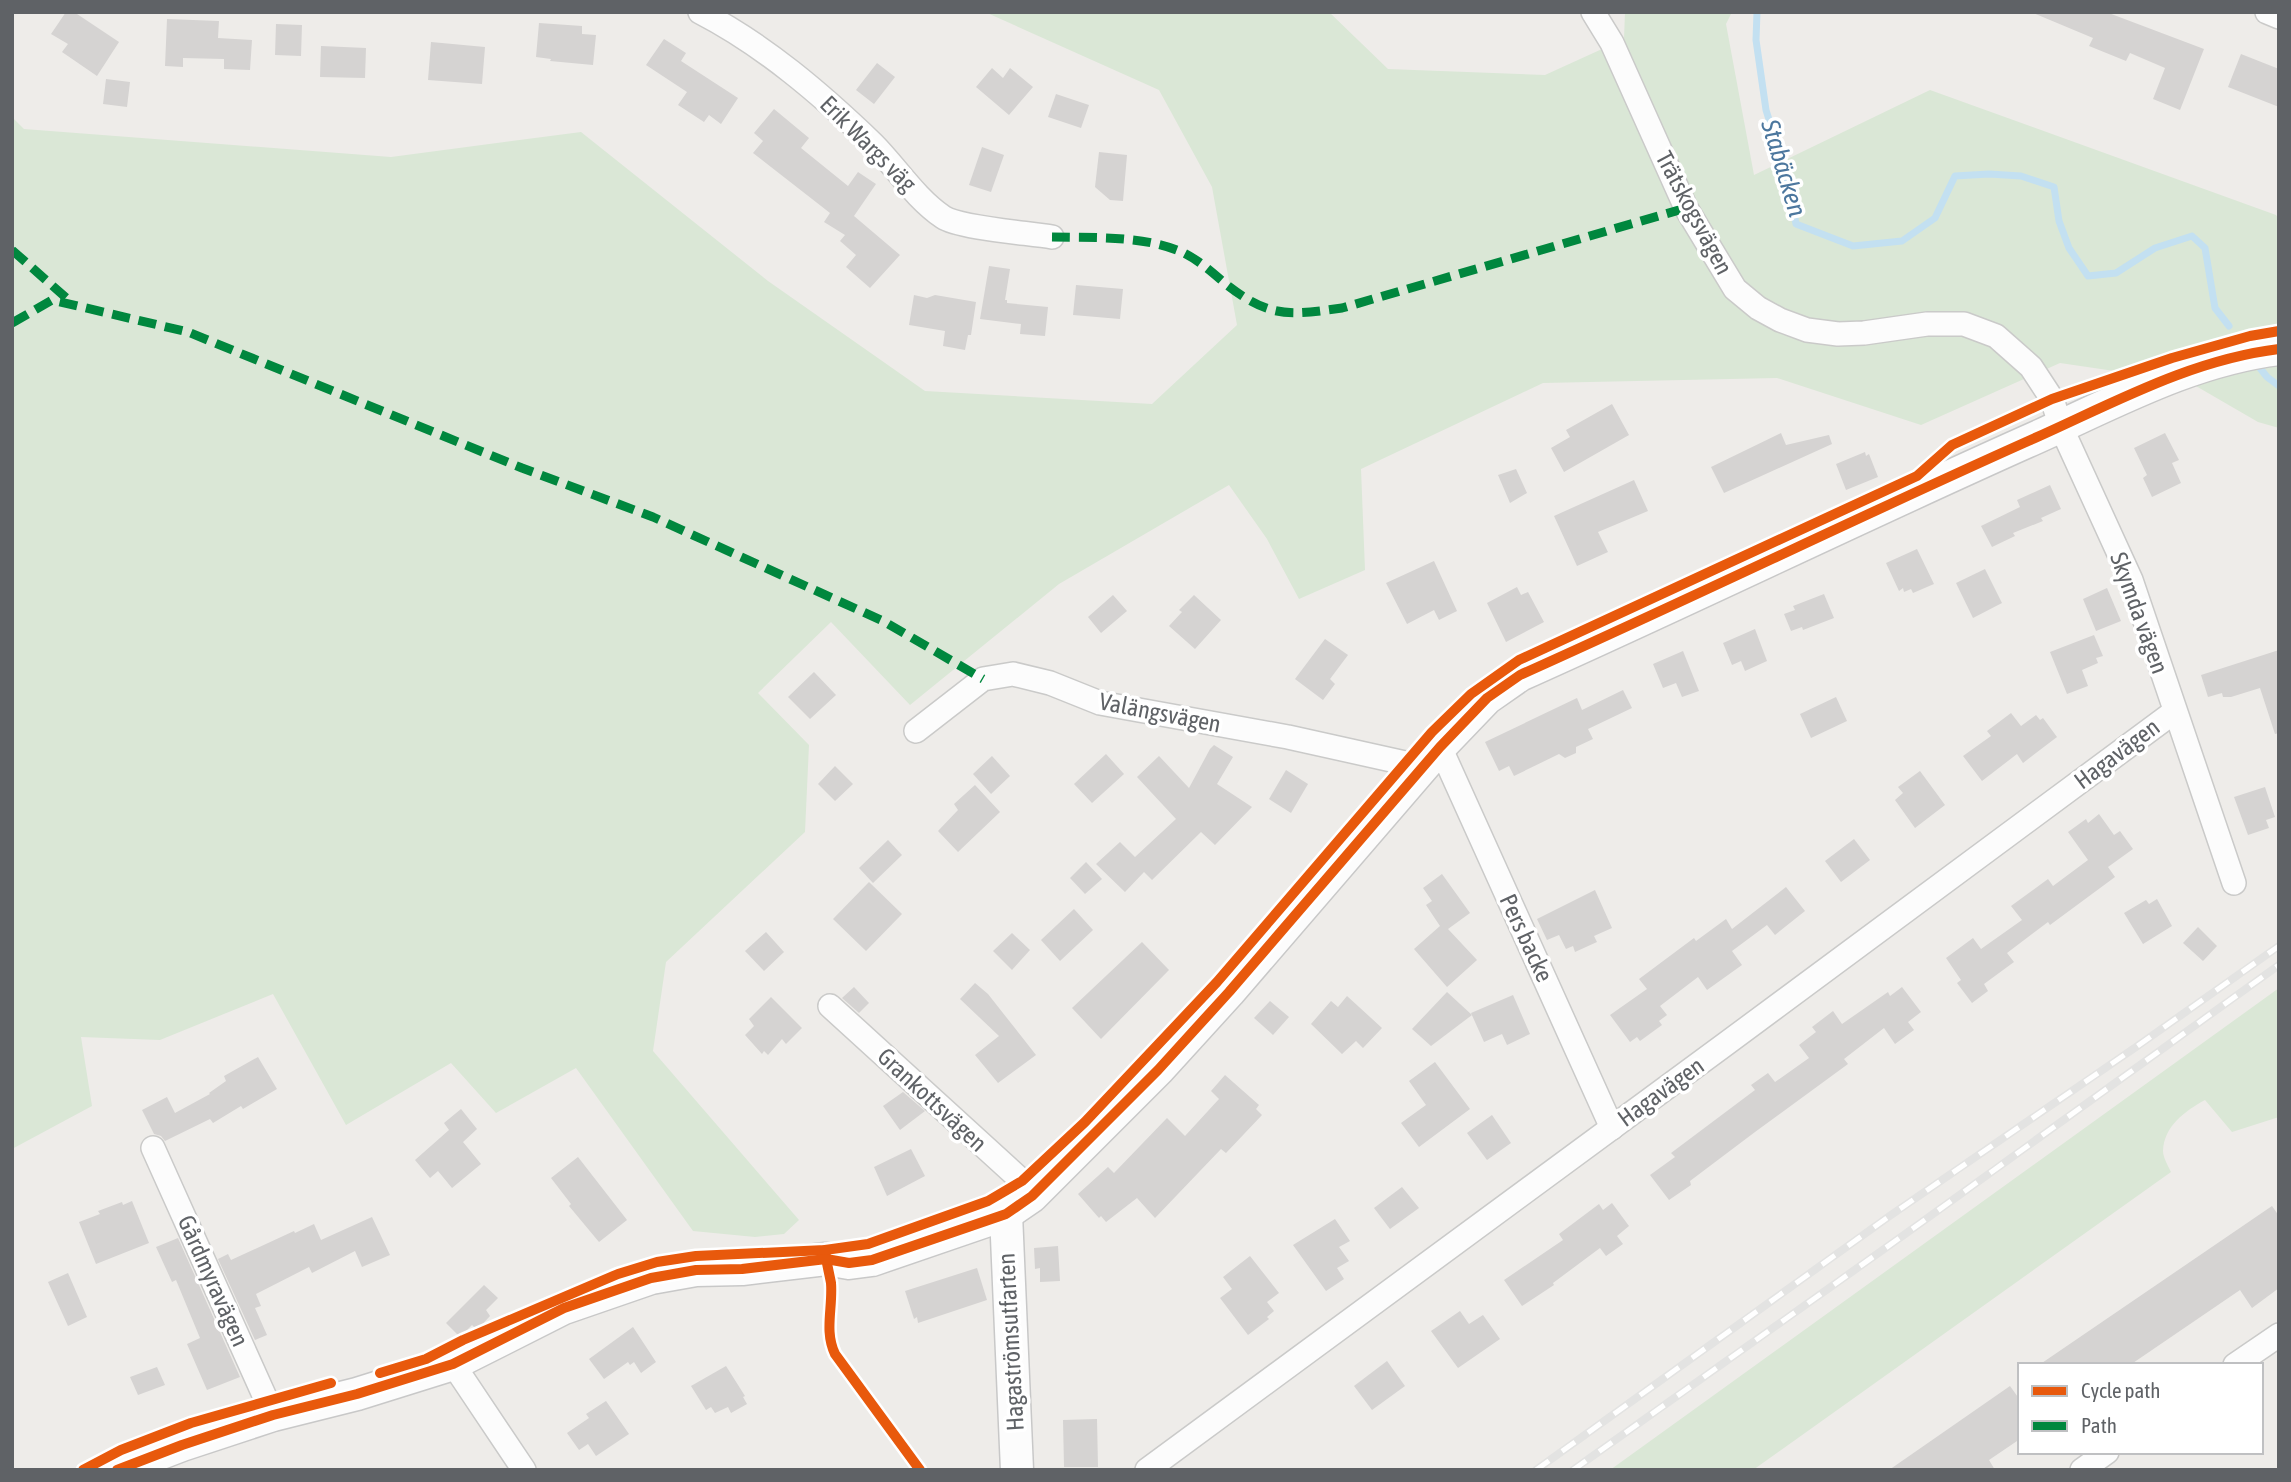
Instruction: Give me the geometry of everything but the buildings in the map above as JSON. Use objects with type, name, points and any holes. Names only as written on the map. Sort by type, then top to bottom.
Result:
[{"type":"street","name":"Erik Wargs väg","points":[[700,12],[726,26],[818,93],[875,146],[918,195],[944,218],[1052,237]]},
{"type":"street","name":"Trätskogsvägen","points":[[1593,12],[1612,43],[1686,208],[1735,289],[1758,308],[1807,330],[1851,334],[1927,324],[1964,324],[1996,336],[2031,366],[2052,399],[2061,427]]},
{"type":"street","points":[[2267,12],[2279,17]]},
{"type":"street","points":[[117,1470],[181,1445],[273,1415],[357,1394],[453,1364],[564,1308],[651,1278],[696,1270],[742,1269],[826,1259],[849,1263],[872,1260],[1006,1214],[1032,1196],[1158,1070],[1432,757],[1487,698],[1520,675],[1746,569],[2177,374],[2279,349]]},
{"type":"street","name":"Skymda vägen","points":[[2061,427],[2130,580],[2234,883]]},
{"type":"street","name":"Valängsvägen","points":[[916,731],[982,679],[1013,674],[1050,683],[1100,704],[1288,737],[1432,757]]},
{"type":"street","name":"Hagavägen","points":[[1147,1470],[2174,712]]},
{"type":"street","name":"Pers backe","points":[[1432,757],[1469,816],[1612,1128]]},
{"type":"street","name":"Grankottsvägen","points":[[830,1006],[1021,1181],[1032,1196]]},
{"type":"street","name":"Gårdmyravägen","points":[[153,1148],[273,1415]]},
{"type":"street","name":"Hagaströmsutfarten","points":[[1006,1214],[1017,1470]]},
{"type":"street","points":[[2238,1363],[2279,1335]]},
{"type":"street","points":[[453,1364],[519,1463]]},
{"type":"street","points":[[2082,1470],[2104,1454]]},
{"type":"green space","points":[[985,12],[1329,12],[1388,69],[1545,75],[1624,39],[1625,12],[1732,12],[1726,24],[1754,175],[1930,90],[2276,215],[2279,219],[2279,428],[2258,422],[2189,382],[2060,363],[1921,425],[1777,378],[1543,383],[1361,469],[1365,570],[1299,599],[1267,539],[1229,485],[1059,584],[910,705],[831,622],[758,693],[809,745],[805,832],[666,962],[653,1051],[799,1220],[784,1234],[755,1237],[693,1231],[576,1068],[496,1113],[451,1063],[346,1125],[273,994],[160,1040],[81,1037],[92,1106],[12,1149],[12,117],[24,129],[391,157],[581,132],[768,281],[925,391],[1152,404],[1237,325],[1212,187],[1159,90]]},
{"type":"green space","points":[[2279,988],[2279,1117],[2232,1132],[2205,1100],[2190,1109],[2171,1127],[2164,1142],[2163,1153],[2171,1172],[1753,1470],[1610,1470]]},
{"type":"waterway","name":"Stabäcken","points":[[1757,12],[1756,40],[1766,110],[1786,174],[1796,224],[1853,246],[1902,241],[1935,218],[1955,176],[2021,176],[2054,187],[2059,221],[2069,248],[2088,276],[2116,273],[2155,248],[2192,236],[2205,248],[2215,308],[2229,326]]},
{"type":"waterway","name":"Stabäcken","points":[[2256,363],[2267,377],[2279,386]]},
{"type":"railway","points":[[1536,1470],[1891,1215],[2279,946]]},
{"type":"railway","points":[[1573,1470],[2279,965]]},
{"type":"marked path","points":[[1052,237],[1136,240],[1169,247],[1196,260],[1256,304],[1295,313],[1342,308],[1686,208]]},
{"type":"marked path","points":[[12,250],[72,303]]},
{"type":"marked path","points":[[12,323],[52,300],[188,332],[522,468],[653,517],[883,621],[983,679]]},
{"type":"cycle path","points":[[380,1373],[426,1359],[463,1340],[618,1274],[657,1262],[696,1256],[825,1250],[868,1244],[988,1201],[1022,1181],[1085,1122],[1217,982],[1432,732],[1471,694],[1519,660],[1917,476],[1952,445],[2052,399],[2172,358],[2250,336],[2279,331]]},
{"type":"cycle path","points":[[117,1470],[273,1415],[357,1394],[453,1364],[564,1308],[651,1278],[696,1270],[742,1269],[826,1259],[849,1263],[872,1260],[1006,1214],[1032,1196],[1158,1070],[1229,992],[1440,747],[1487,698],[1520,675],[2149,386],[2213,363],[2279,349]]},
{"type":"cycle path","points":[[825,1250],[831,1283],[829,1328],[835,1354],[920,1470]]},
{"type":"cycle path","points":[[83,1470],[121,1450],[191,1423],[331,1383]]}]
